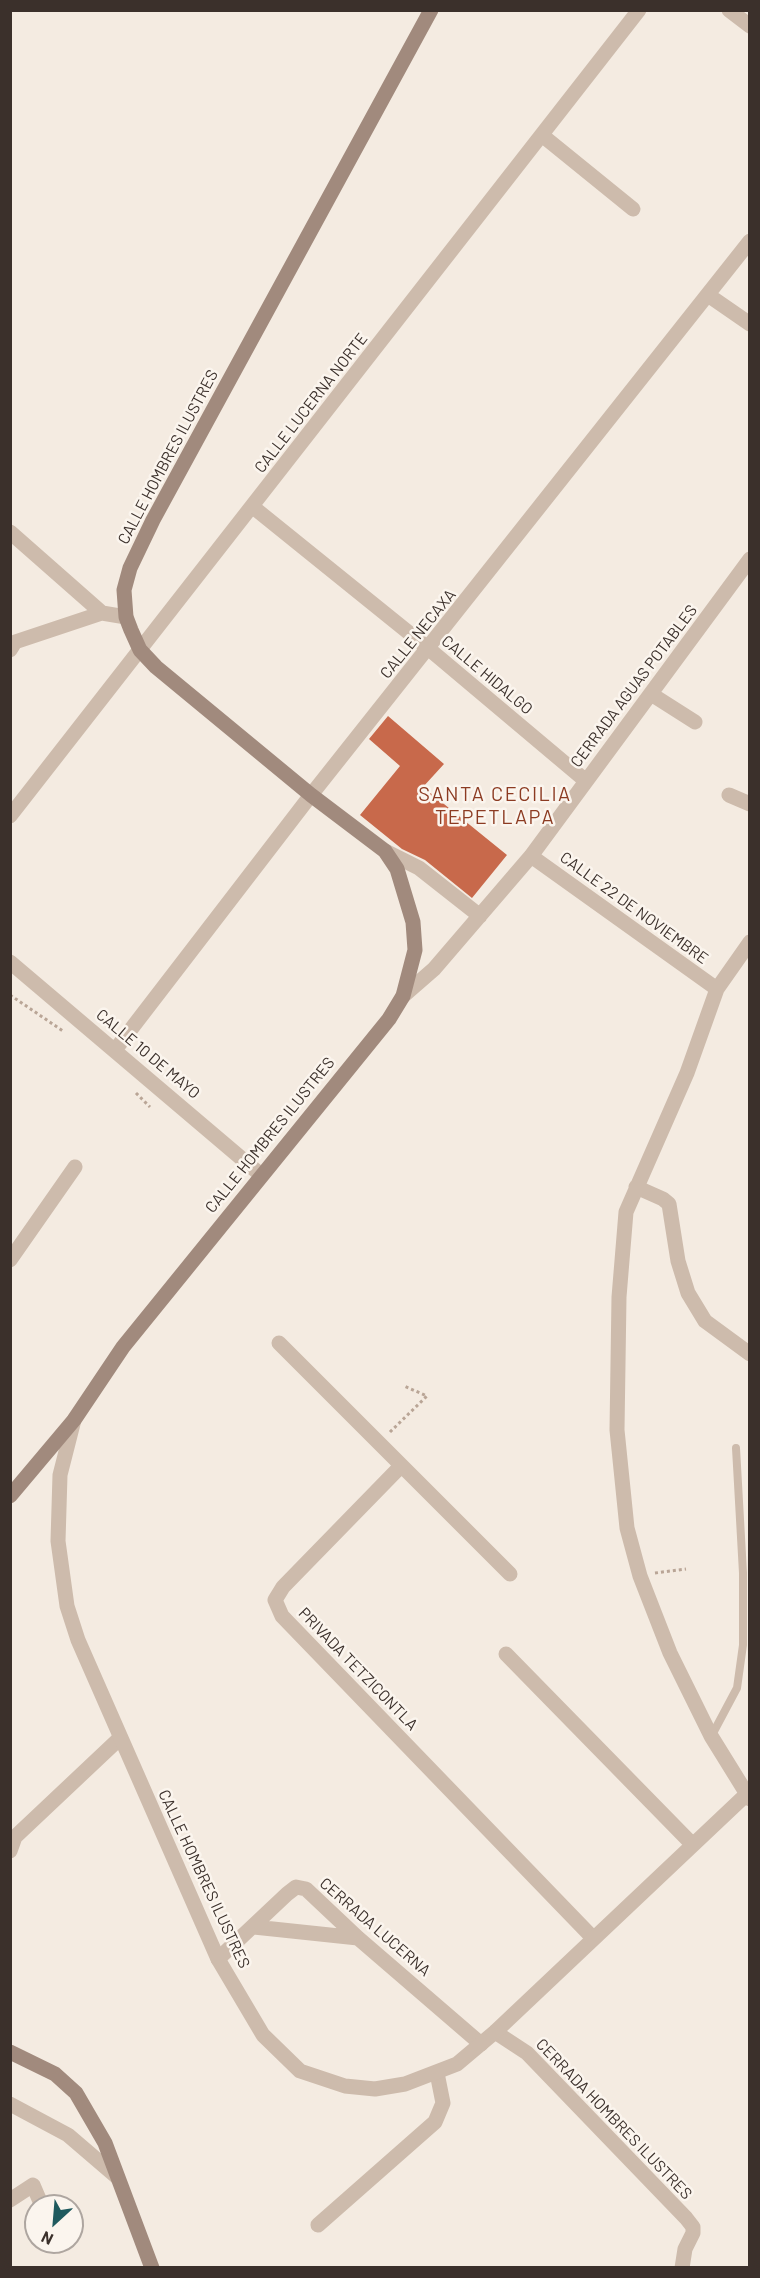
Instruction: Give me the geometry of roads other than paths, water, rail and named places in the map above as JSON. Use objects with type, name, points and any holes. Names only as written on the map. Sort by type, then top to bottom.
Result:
[{"type":"main road","name":"CALLE HOMBRES ILUSTRES","points":[[10,1496],[74,1420],[123,1347],[389,1019],[403,996],[415,950],[413,922],[397,869],[385,851],[171,682],[140,650],[126,617],[124,590],[130,568],[153,520],[430,10]]},
{"type":"main road","points":[[10,2052],[55,2074],[76,2093],[105,2143],[152,2268]]},
{"type":"street","name":"CALLE LUCERNA NORTE","points":[[10,816],[543,136],[639,10]]},
{"type":"street","points":[[729,10],[750,27]]},
{"type":"street","points":[[543,136],[633,209]]},
{"type":"street","name":"CALLE NECAXA","points":[[115,1050],[312,795],[750,241]]},
{"type":"street","points":[[708,295],[750,324]]},
{"type":"street","name":"CALLE HIDALGO","points":[[253,507],[429,649],[586,781]]},
{"type":"street","points":[[10,532],[102,613]]},
{"type":"street","name":"CERRADA AGUAS POTABLES","points":[[403,996],[434,969],[531,856],[750,559]]},
{"type":"street","points":[[12,644],[102,613],[126,617]]},
{"type":"street","points":[[651,694],[695,722]]},
{"type":"street","points":[[729,795],[750,804]]},
{"type":"street","name":"CALLE HOMBRES ILUSTRES","points":[[385,851],[419,867],[480,916]]},
{"type":"street","name":"CALLE 22 DE NOVIEMBRE","points":[[531,856],[717,989]]},
{"type":"street","points":[[748,1795],[711,1736],[670,1653],[640,1576],[627,1527],[617,1430],[622,1233],[626,1212],[687,1073],[717,989],[750,942]]},
{"type":"street","name":"CALLE 10 DE MAYO","points":[[10,962],[261,1175]]},
{"type":"street","points":[[10,1260],[75,1167]]},
{"type":"street","points":[[636,1187],[669,1204],[678,1261],[688,1293],[705,1321],[750,1354]]},
{"type":"street","points":[[279,1343],[400,1467],[510,1574]]},
{"type":"street","name":"CALLE HOMBRES ILUSTRES","points":[[74,1420],[60,1475],[58,1541],[61,1575],[78,1640],[218,1959],[264,2035],[300,2071],[345,2086],[375,2089],[405,2084],[457,2064],[495,2032],[692,1844],[748,1795]]},
{"type":"street","name":"PRIVADA TETZICONTLA","points":[[400,1467],[283,1587],[275,1600],[282,1616],[593,1938]]},
{"type":"street","points":[[506,1654],[692,1844]]},
{"type":"street","points":[[10,1851],[15,1837],[120,1738]]},
{"type":"street","name":"CERRADA LUCERNA","points":[[218,1959],[296,1887],[306,1889],[358,1938],[482,2044]]},
{"type":"street","points":[[254,1928],[358,1938]]},
{"type":"street","name":"CERRADA HOMBRES ILUSTRES","points":[[495,2032],[527,2053],[686,2218],[693,2227],[685,2249],[682,2268]]},
{"type":"street","points":[[318,2225],[435,2122],[443,2103],[437,2073]]},
{"type":"street","points":[[10,2104],[68,2135],[117,2177]]},
{"type":"street","points":[[10,2200],[33,2185],[37,2194]]},
{"type":"lane","points":[[711,1736],[737,1688],[743,1645],[743,1573],[736,1448]]},
{"type":"district","name":"SANTA CECILIA TEPETLAPA","points":[[495,806]]}]
